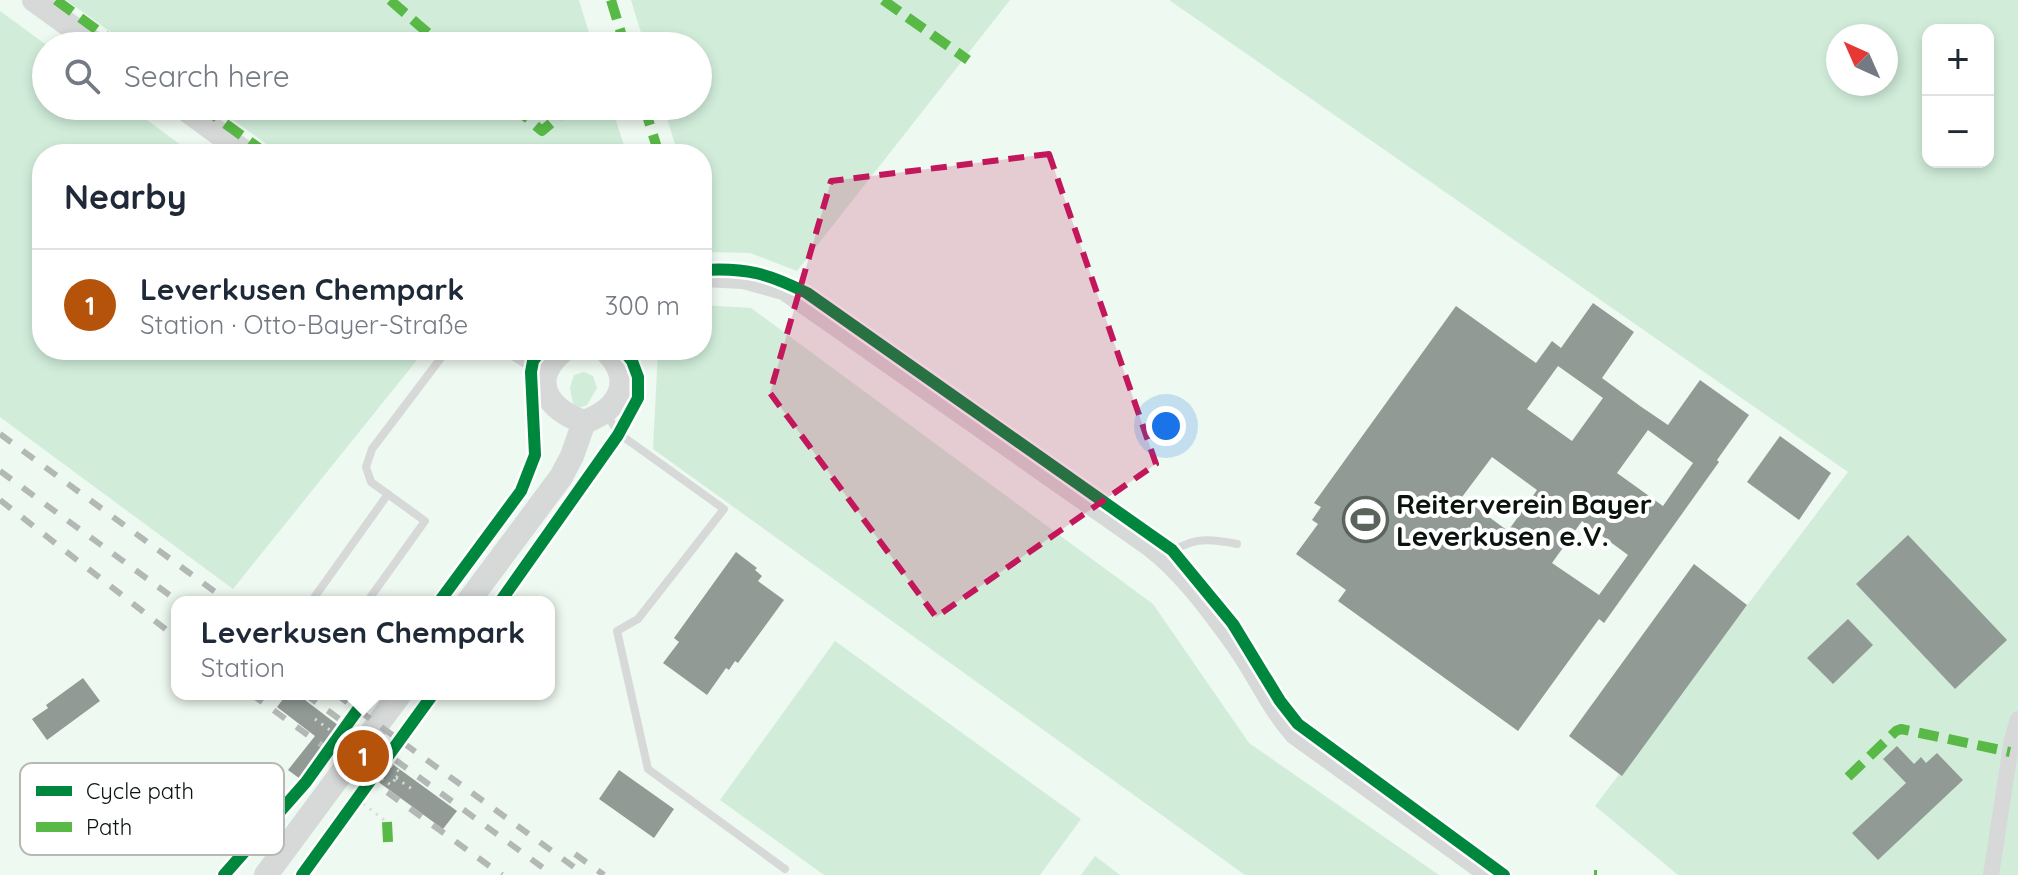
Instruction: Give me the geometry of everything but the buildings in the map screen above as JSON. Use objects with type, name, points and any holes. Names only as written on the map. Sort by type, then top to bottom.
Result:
[{"type":"street","points":[[34,0],[79,32]]},
{"type":"street","points":[[200,120],[233,144]]},
{"type":"street","points":[[712,279],[743,281],[783,292],[1162,558],[1232,643],[1272,711],[1293,736],[1486,875]]},
{"type":"street","points":[[534,360],[546,368]]},
{"type":"street","points":[[554,360],[546,368],[545,382],[548,395],[557,409],[595,417]]},
{"type":"street","points":[[472,596],[561,477],[595,417],[617,401],[622,378],[614,360]]},
{"type":"street","points":[[284,851],[396,700]]},
{"type":"street","points":[[1991,875],[2018,719]]},
{"type":"street","points":[[266,875],[281,855]]},
{"type":"lane","points":[[371,596],[425,521],[371,482],[366,467],[372,449],[439,360]]},
{"type":"lane","points":[[595,417],[724,509],[638,619],[617,631],[648,769],[785,869]]},
{"type":"lane","points":[[315,596],[388,494]]},
{"type":"lane","points":[[1162,558],[1172,550],[1207,537],[1237,544]]},
{"type":"path","points":[[315,719],[338,736]]},
{"type":"path","points":[[375,774],[391,785],[396,778],[400,772],[384,761]]},
{"type":"path","points":[[396,778],[412,789]]},
{"type":"path","points":[[357,799],[387,822]]},
{"type":"highlighted area","points":[[1049,154],[1156,464],[936,617],[770,393],[831,181]]},
{"type":"green space","points":[[66,0],[579,0],[589,32],[111,32]]},
{"type":"green space","points":[[631,0],[1010,0],[797,271],[750,253],[712,252],[712,144],[675,144],[667,120],[712,120],[712,32],[641,32]]},
{"type":"green space","points":[[1169,0],[2018,0],[2018,875],[1678,875],[1595,806],[1848,472]]},
{"type":"green space","points":[[0,11],[32,34],[32,120],[147,120],[179,144],[32,144],[32,360],[417,360],[233,589],[0,417]]},
{"type":"green space","points":[[233,120],[616,120],[624,144],[266,144]]},
{"type":"green space","points":[[712,306],[751,308],[1153,604],[1249,743],[1439,875],[1245,875],[653,449],[657,360],[712,360]]},
{"type":"green space","points":[[584,372],[593,376],[597,388],[587,405],[579,408],[573,404],[570,388],[574,375]]},
{"type":"green space","points":[[835,641],[1081,819],[1040,875],[824,875],[720,800]]},
{"type":"green space","points":[[1095,856],[1120,875],[1081,875]]},
{"type":"railway","points":[[0,434],[221,596]]},
{"type":"railway","points":[[0,471],[171,596]]},
{"type":"railway","points":[[0,500],[171,633]]},
{"type":"railway","points":[[259,700],[502,875]]},
{"type":"railway","points":[[313,700],[553,875]]},
{"type":"railway","points":[[344,700],[585,875]]},
{"type":"railway","points":[[575,854],[604,875]]},
{"type":"marked path","points":[[56,0],[100,32]]},
{"type":"marked path","points":[[390,0],[427,32]]},
{"type":"marked path","points":[[611,0],[621,32]]},
{"type":"marked path","points":[[883,0],[968,60]]},
{"type":"marked path","points":[[220,120],[253,144]]},
{"type":"marked path","points":[[529,120],[542,131],[555,120]]},
{"type":"marked path","points":[[648,120],[656,144]]},
{"type":"marked path","points":[[1848,777],[1901,729],[2010,752]]},
{"type":"marked path","points":[[387,822],[388,842]]},
{"type":"cycle path","points":[[712,270],[757,273],[807,293],[1172,550],[1233,624],[1280,701],[1298,724],[1504,875]]},
{"type":"cycle path","points":[[443,596],[521,491],[535,455],[531,372],[534,360]]},
{"type":"cycle path","points":[[504,596],[618,435],[638,398],[638,377],[631,360]]},
{"type":"cycle path","points":[[284,807],[306,782],[365,700]]},
{"type":"cycle path","points":[[302,875],[429,700]]},
{"type":"cycle path","points":[[224,875],[242,855]]},
{"type":"place","name":"Reiterverein Bayer Leverkusen e.V.","points":[[1365,519]]},
{"type":"place","name":"Leverkusen Chempark","points":[[363,756]]}]
